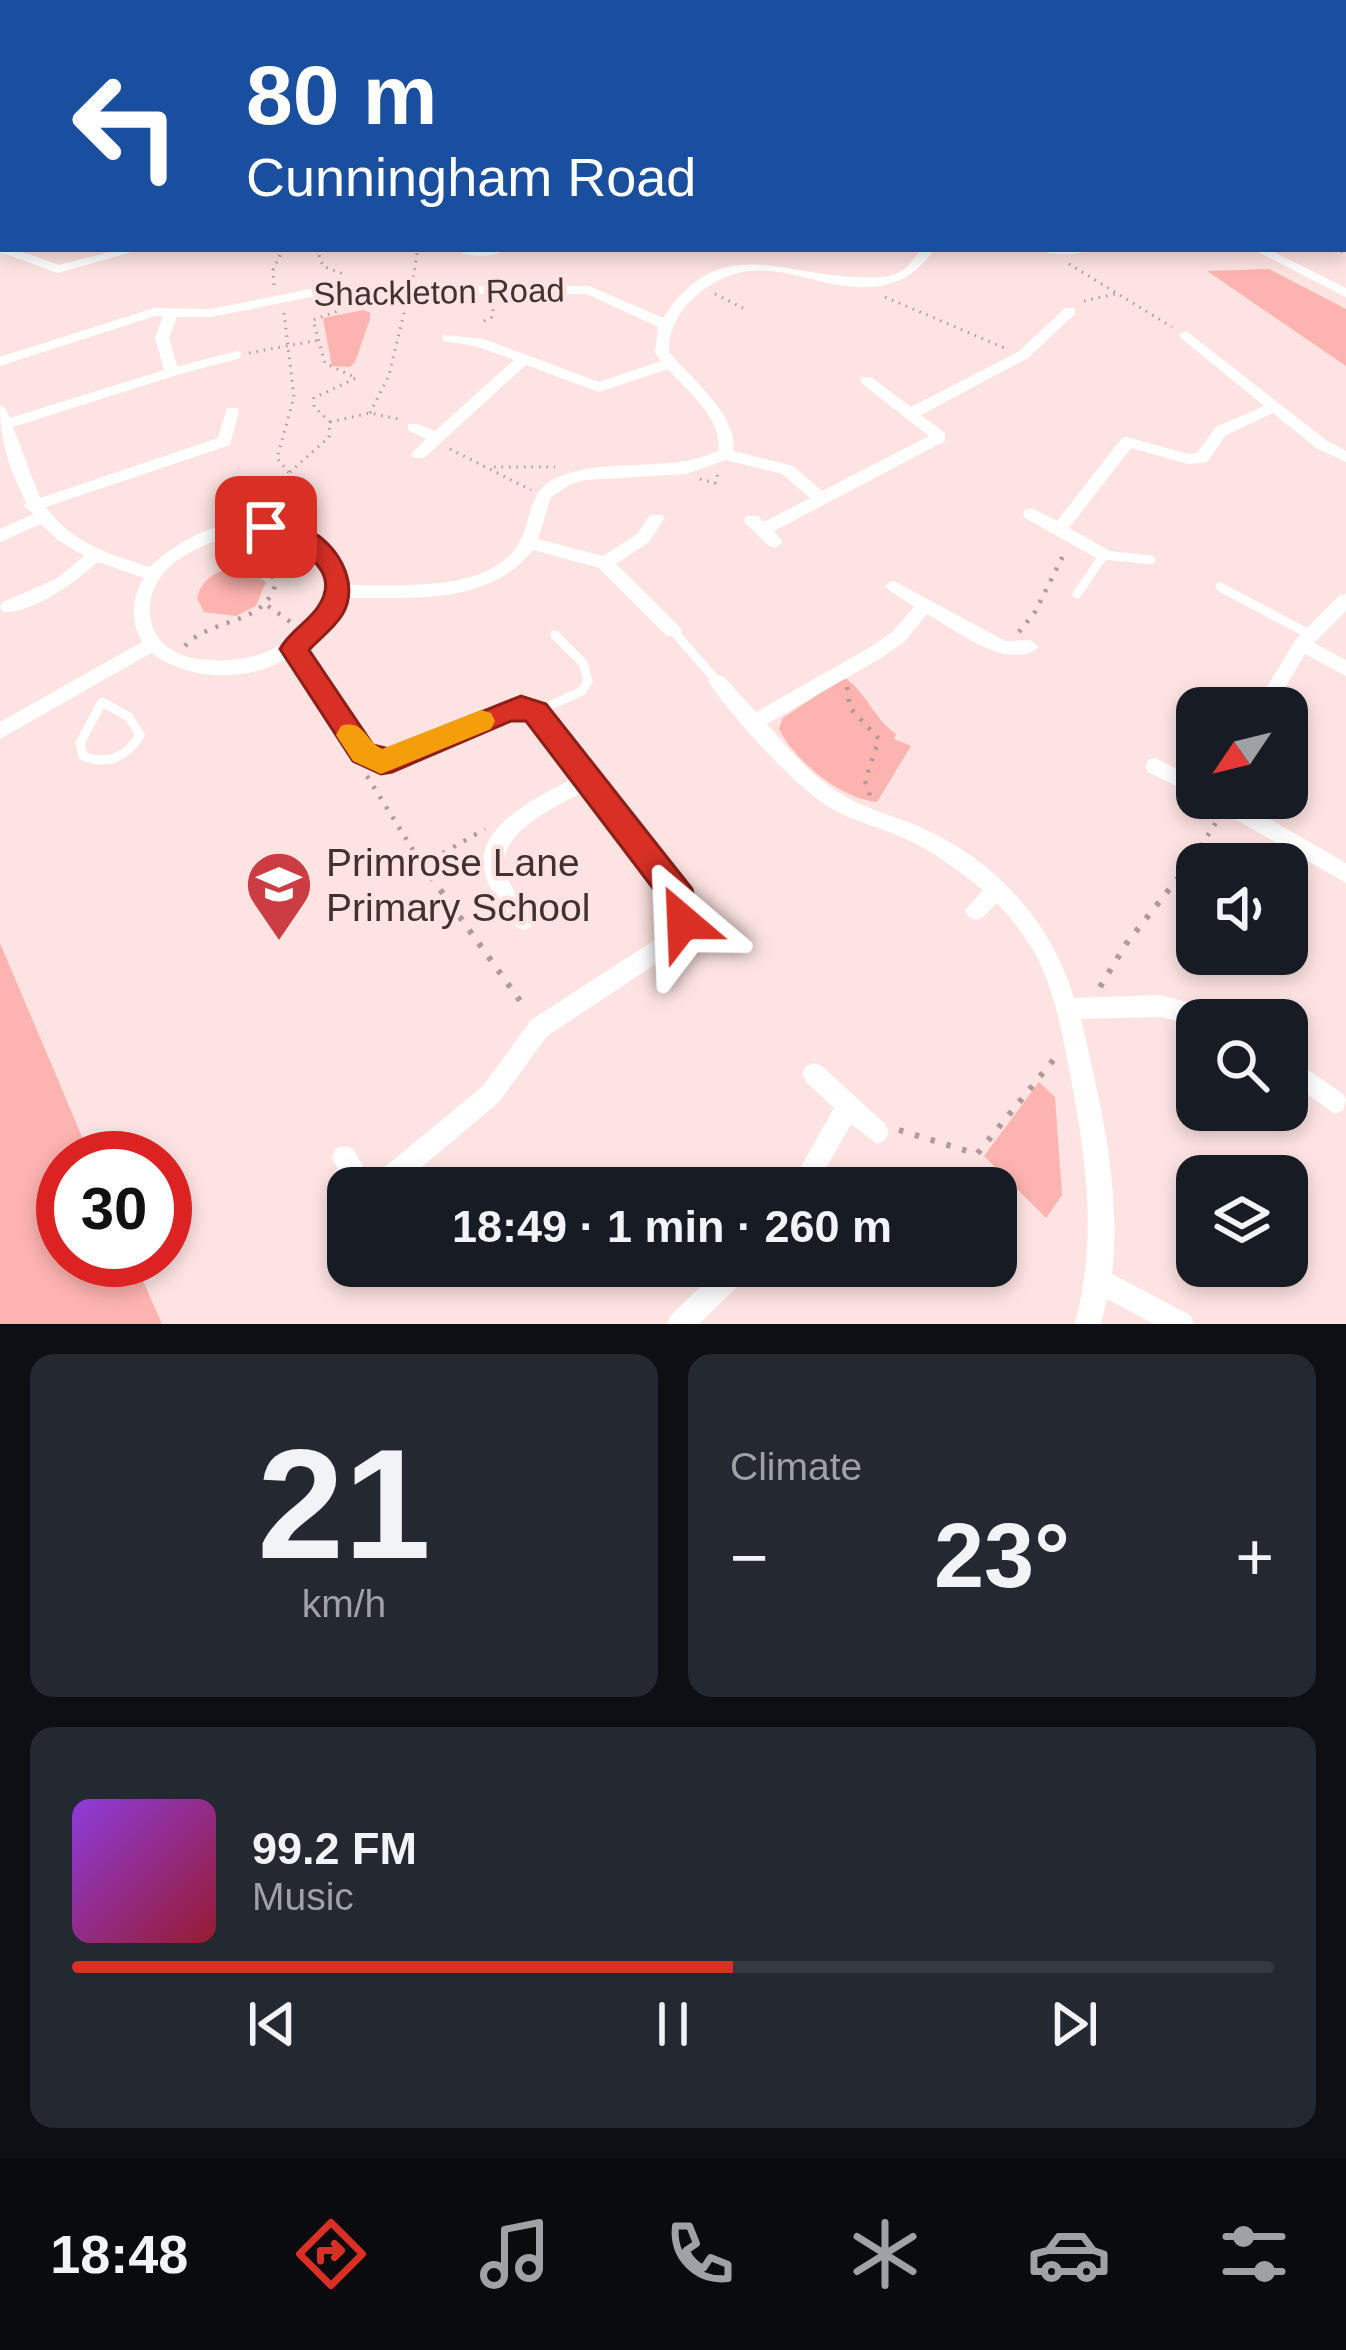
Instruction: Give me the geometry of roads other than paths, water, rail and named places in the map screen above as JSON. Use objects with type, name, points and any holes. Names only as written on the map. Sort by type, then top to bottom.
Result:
[{"type":"street","points":[[12,252],[58,268],[124,252]]},
{"type":"street","points":[[494,267],[496,252]]},
{"type":"street","points":[[725,454],[724,425],[662,352],[664,324],[692,288],[723,260],[875,282],[910,271],[926,252]]},
{"type":"street","points":[[1264,252],[1346,293]]},
{"type":"street","name":"Shackleton Road","points":[[0,362],[154,312],[210,313],[326,290],[590,290],[664,324]]},
{"type":"street","points":[[152,574],[95,556],[60,535],[37,512],[19,478],[2,418],[172,372],[162,338],[171,313]]},
{"type":"street","points":[[910,414],[1023,355],[1065,316],[1080,329]]},
{"type":"street","points":[[479,342],[484,321]]},
{"type":"street","points":[[1186,335],[1214,345],[1276,407],[1321,444],[1346,457]]},
{"type":"street","points":[[448,338],[479,342],[599,388],[668,364]]},
{"type":"street","points":[[418,454],[523,361]]},
{"type":"street","points":[[763,531],[940,437],[866,380]]},
{"type":"street","points":[[1067,534],[1127,442],[1188,459],[1202,458],[1221,431],[1276,407]]},
{"type":"street","points":[[0,536],[37,512],[116,478],[225,441],[232,411]]},
{"type":"street","points":[[413,427],[436,438]]},
{"type":"street","points":[[337,592],[420,590],[479,581],[502,571],[529,543],[542,495],[556,484],[587,474],[677,473],[725,454],[787,470],[820,500]]},
{"type":"street","points":[[0,485],[19,478]]},
{"type":"street","points":[[116,478],[124,499]]},
{"type":"street","points":[[1031,514],[1104,555]]},
{"type":"street","points":[[605,563],[643,538],[656,519]]},
{"type":"street","points":[[247,526],[266,527],[299,535],[319,549],[332,568],[337,592],[332,610],[293,649],[242,668],[194,667],[151,646],[139,614],[142,592],[152,574],[197,541],[247,526]]},
{"type":"street","points":[[529,543],[605,563],[673,631]]},
{"type":"street","points":[[9,607],[62,583],[95,556]]},
{"type":"street","points":[[894,587],[1002,648],[1030,647]]},
{"type":"street","points":[[1276,687],[1306,639],[1346,600]]},
{"type":"street","points":[[755,722],[898,637],[925,605]]},
{"type":"street","points":[[1306,639],[1346,669]]},
{"type":"street","points":[[0,731],[151,646]]},
{"type":"street","points":[[293,649],[363,753],[381,762],[505,711],[521,707],[536,712],[680,899],[683,922],[672,941],[538,1028],[490,1094],[403,1167]]},
{"type":"street","points":[[717,681],[827,796],[922,836],[998,890],[1027,916],[1052,956],[1079,1009],[1073,1034],[1103,1189],[1101,1282],[1088,1324]]},
{"type":"street","points":[[11,699],[24,718]]},
{"type":"street","points":[[1155,766],[1176,777]]},
{"type":"street","points":[[524,920],[494,874],[494,854],[512,825],[586,780]]},
{"type":"street","points":[[1252,819],[1346,874]]},
{"type":"street","points":[[976,910],[998,890]]},
{"type":"street","points":[[1079,1009],[1161,1006],[1176,1010]]},
{"type":"street","points":[[814,1074],[877,1132]]},
{"type":"street","points":[[1308,1085],[1335,1102]]},
{"type":"street","points":[[813,1167],[848,1106]]},
{"type":"street","points":[[344,1158],[349,1167]]},
{"type":"street","points":[[1101,1282],[1181,1324]]},
{"type":"street","points":[[680,1324],[718,1287]]},
{"type":"lane","points":[[172,372],[237,355]]},
{"type":"lane","points":[[1077,594],[1104,555],[1151,560]]},
{"type":"lane","points":[[1220,587],[1306,639]]},
{"type":"lane","points":[[673,631],[717,681]]},
{"type":"lane","points":[[536,712],[582,691],[588,681],[583,664],[556,635]]},
{"type":"lane","points":[[88,681],[102,702],[129,717],[140,735],[125,754],[96,762],[83,756],[80,743],[102,702]]},
{"type":"place","name":"Primrose Lane Primary School","points":[[279,943]]}]
